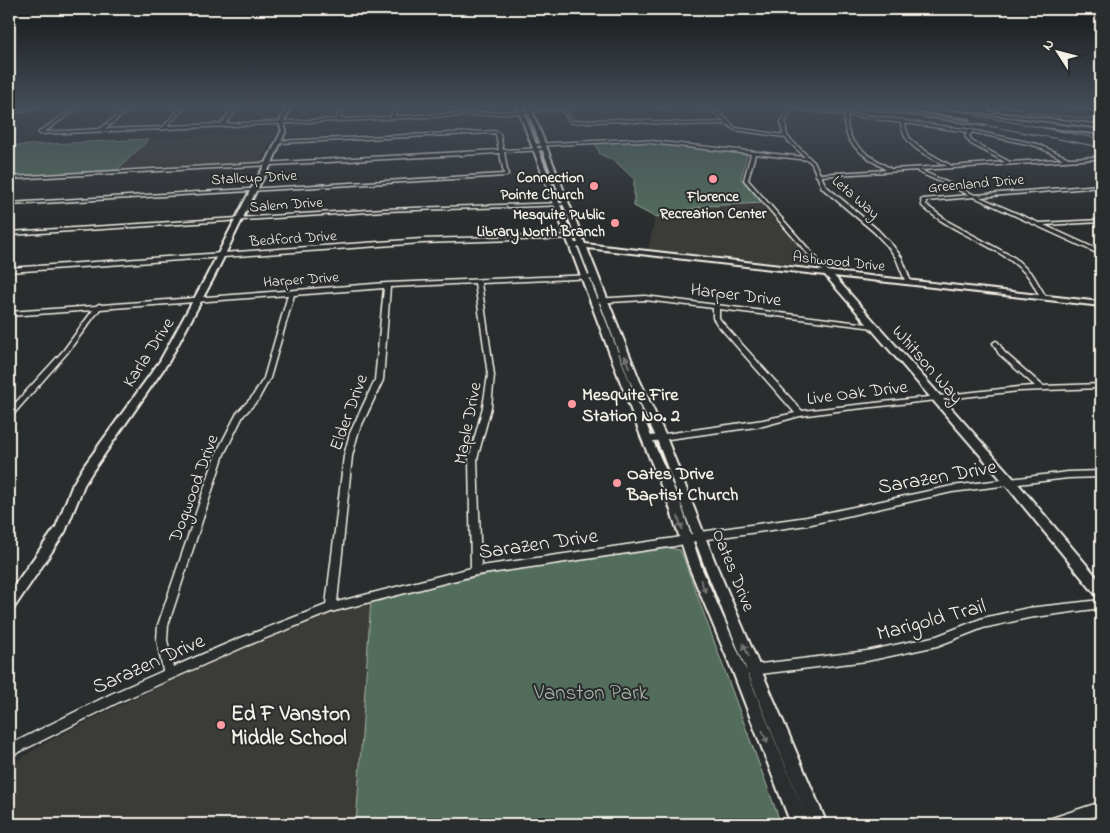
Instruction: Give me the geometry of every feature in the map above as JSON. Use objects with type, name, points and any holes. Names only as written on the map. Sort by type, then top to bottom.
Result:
[{"type":"main road","name":"Karla Drive","points":[[9,604],[61,529],[79,484],[88,469],[164,362],[198,300],[277,145]]},
{"type":"main road","name":"Oates Drive","points":[[535,147],[562,204]]},
{"type":"main road","name":"Oates Drive","points":[[545,147],[562,204],[599,300],[647,439],[675,505],[693,538]]},
{"type":"main road","name":"Ashwood Drive","points":[[576,241],[827,274],[1101,304]]},
{"type":"main road","name":"Whitson Way","points":[[827,274],[1010,482],[1101,591]]},
{"type":"main road","name":"Oates Drive","points":[[599,300],[661,437],[693,538],[696,569],[747,670],[818,824]]},
{"type":"main road","name":"Oates Drive","points":[[747,670],[800,824]]},
{"type":"street","points":[[500,145],[502,151]]},
{"type":"street","points":[[9,178],[502,151],[571,145]]},
{"type":"street","points":[[677,145],[808,159]]},
{"type":"street","name":"Leta Way","points":[[794,145],[814,164],[817,175],[824,187],[876,231],[891,247],[908,282]]},
{"type":"street","points":[[855,145],[891,171]]},
{"type":"street","points":[[915,145],[952,167]]},
{"type":"street","points":[[975,145],[1009,163]]},
{"type":"street","points":[[1036,145],[1069,160]]},
{"type":"street","name":"Stallcup Drive","points":[[9,204],[506,175],[502,151]]},
{"type":"street","name":"Whitson Way","points":[[753,153],[746,180],[827,274]]},
{"type":"street","points":[[817,175],[1096,158]]},
{"type":"street","points":[[917,170],[1101,252]]},
{"type":"street","name":"Greenland Drive","points":[[1043,297],[1031,276],[1019,264],[947,223],[922,204],[924,199],[1101,186]]},
{"type":"street","name":"Salem Drive","points":[[9,234],[407,208],[562,204]]},
{"type":"street","points":[[1037,224],[1101,220]]},
{"type":"street","name":"Bedford Drive","points":[[9,270],[422,241],[576,241]]},
{"type":"street","name":"Harper Drive","points":[[9,314],[292,292],[478,281],[590,277]]},
{"type":"street","name":"Maple Drive","points":[[476,570],[472,491],[473,459],[487,407],[491,375],[478,281]]},
{"type":"street","name":"Elder Drive","points":[[331,608],[348,456],[354,433],[379,380],[388,286]]},
{"type":"street","name":"Dogwood Drive","points":[[168,675],[162,640],[163,625],[220,454],[237,421],[267,378],[292,292]]},
{"type":"street","name":"Harper Drive","points":[[599,300],[645,298],[874,326]]},
{"type":"street","points":[[9,414],[65,352],[99,306]]},
{"type":"street","points":[[716,307],[716,318],[719,323],[800,414]]},
{"type":"street","points":[[996,343],[1001,353],[1041,388]]},
{"type":"street","name":"Live Oak Drive","points":[[647,439],[763,423],[800,414],[936,398],[1041,388],[1101,386]]},
{"type":"street","name":"Sarazen Drive","points":[[9,751],[65,722],[242,642],[331,608],[476,570],[807,521],[952,489],[1101,474]]},
{"type":"street","name":"Marigold Trail","points":[[747,670],[866,656],[938,641],[983,623],[1028,613],[1101,604]]},
{"type":"street","points":[[1052,824],[1101,808]]},
{"type":"shaded area","points":[[143,145],[269,145],[260,162],[117,170]]},
{"type":"shaded area","points":[[763,203],[816,267],[815,269],[648,250],[655,217],[706,206]]},
{"type":"shaded area","name":"Ed F Vanston Middle School","points":[[371,599],[356,824],[9,824],[9,765],[45,743],[116,707],[263,637]]},
{"type":"green space","points":[[143,145],[117,170],[9,177],[9,146]]},
{"type":"green space","points":[[596,145],[670,145],[747,154],[741,179],[763,203],[706,206],[655,217],[634,206],[634,179],[616,162],[600,154]]},
{"type":"green space","name":"Vanston Park","points":[[670,548],[680,550],[682,554],[781,824],[356,824],[371,599],[500,572]]},
{"type":"place","name":"Florence Recreation Center","points":[[713,179]]},
{"type":"place","name":"Connection Pointe Church","points":[[594,186]]},
{"type":"place","name":"Mesquite Public Library North Branch","points":[[615,223]]},
{"type":"place","name":"Mesquite Fire Station No. 2","points":[[572,404]]},
{"type":"place","name":"Oates Drive Baptist Church","points":[[617,483]]},
{"type":"place","name":"Ed F Vanston Middle School","points":[[221,725]]}]
